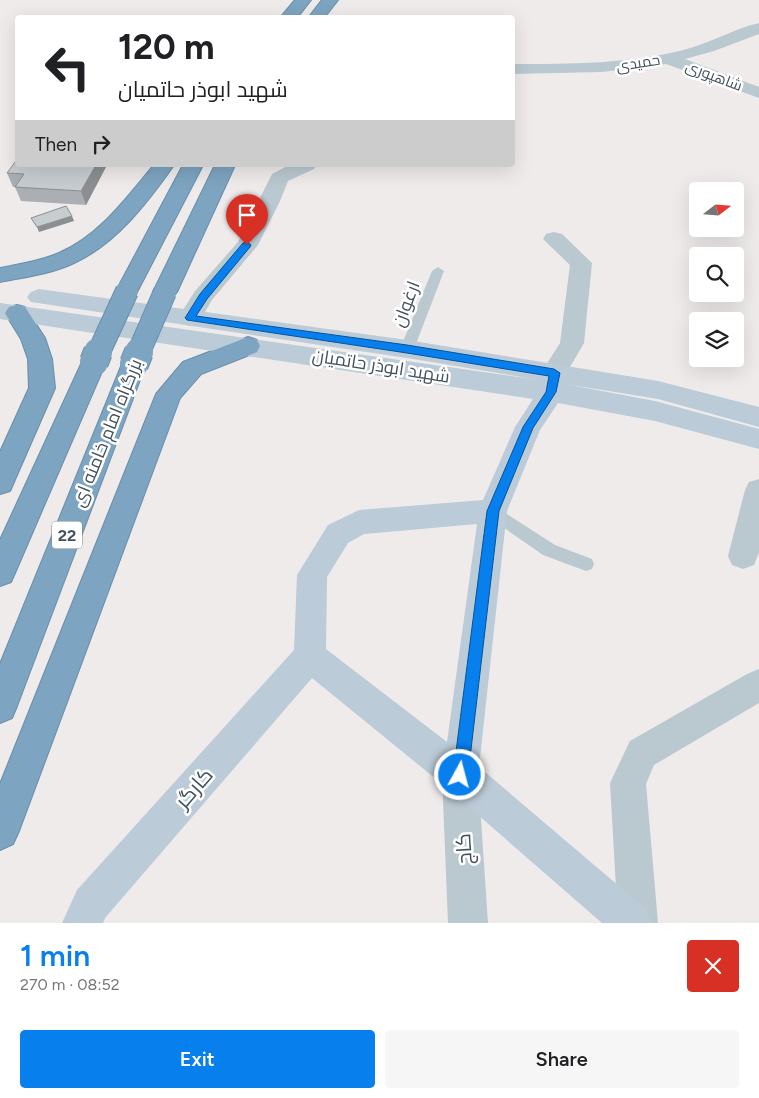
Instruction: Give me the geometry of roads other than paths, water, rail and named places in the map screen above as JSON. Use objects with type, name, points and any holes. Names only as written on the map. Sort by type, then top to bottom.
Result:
[{"type":"highway","points":[[290,15],[303,0]]},
{"type":"highway","points":[[318,15],[330,0]]},
{"type":"highway","points":[[0,275],[68,258],[105,234],[162,167]]},
{"type":"highway","points":[[0,573],[127,291],[192,167]]},
{"type":"highway","name":"بزرگراه امام خامنه ای","points":[[0,706],[134,364],[165,292],[225,167]]},
{"type":"highway","points":[[0,483],[42,388],[40,359],[33,338],[8,312]]},
{"type":"highway","points":[[0,830],[169,394],[192,368],[223,354],[248,346]]},
{"type":"main road","name":"شهید ابوذر حاتمیان","points":[[0,292],[407,349],[553,383],[759,439]]},
{"type":"main road","name":"شهید ابوذر حاتمیان","points":[[8,312],[248,346],[553,383],[658,390],[759,417]]},
{"type":"main road","points":[[460,775],[493,511],[528,427],[553,383]]},
{"type":"main road","points":[[493,511],[359,522],[338,534],[312,575],[310,656],[460,775],[632,923]]},
{"type":"main road","name":"کارگر","points":[[82,923],[91,904],[310,656]]},
{"type":"street","name":"حمیدی","points":[[515,69],[590,69],[630,66],[693,52],[759,28]]},
{"type":"street","name":"شاهپوری","points":[[668,59],[759,93]]},
{"type":"street","points":[[190,318],[203,296],[247,245],[270,201],[278,178],[302,167]]},
{"type":"street","points":[[553,383],[572,343],[581,263],[554,239]]},
{"type":"street","points":[[743,556],[759,490]]},
{"type":"street","points":[[638,923],[628,783],[642,753],[759,685]]},
{"type":"street","name":"کاج","points":[[460,775],[468,923]]},
{"type":"lane","name":"ارغوان","points":[[407,349],[438,271]]},
{"type":"lane","points":[[493,511],[549,550],[586,564]]}]
